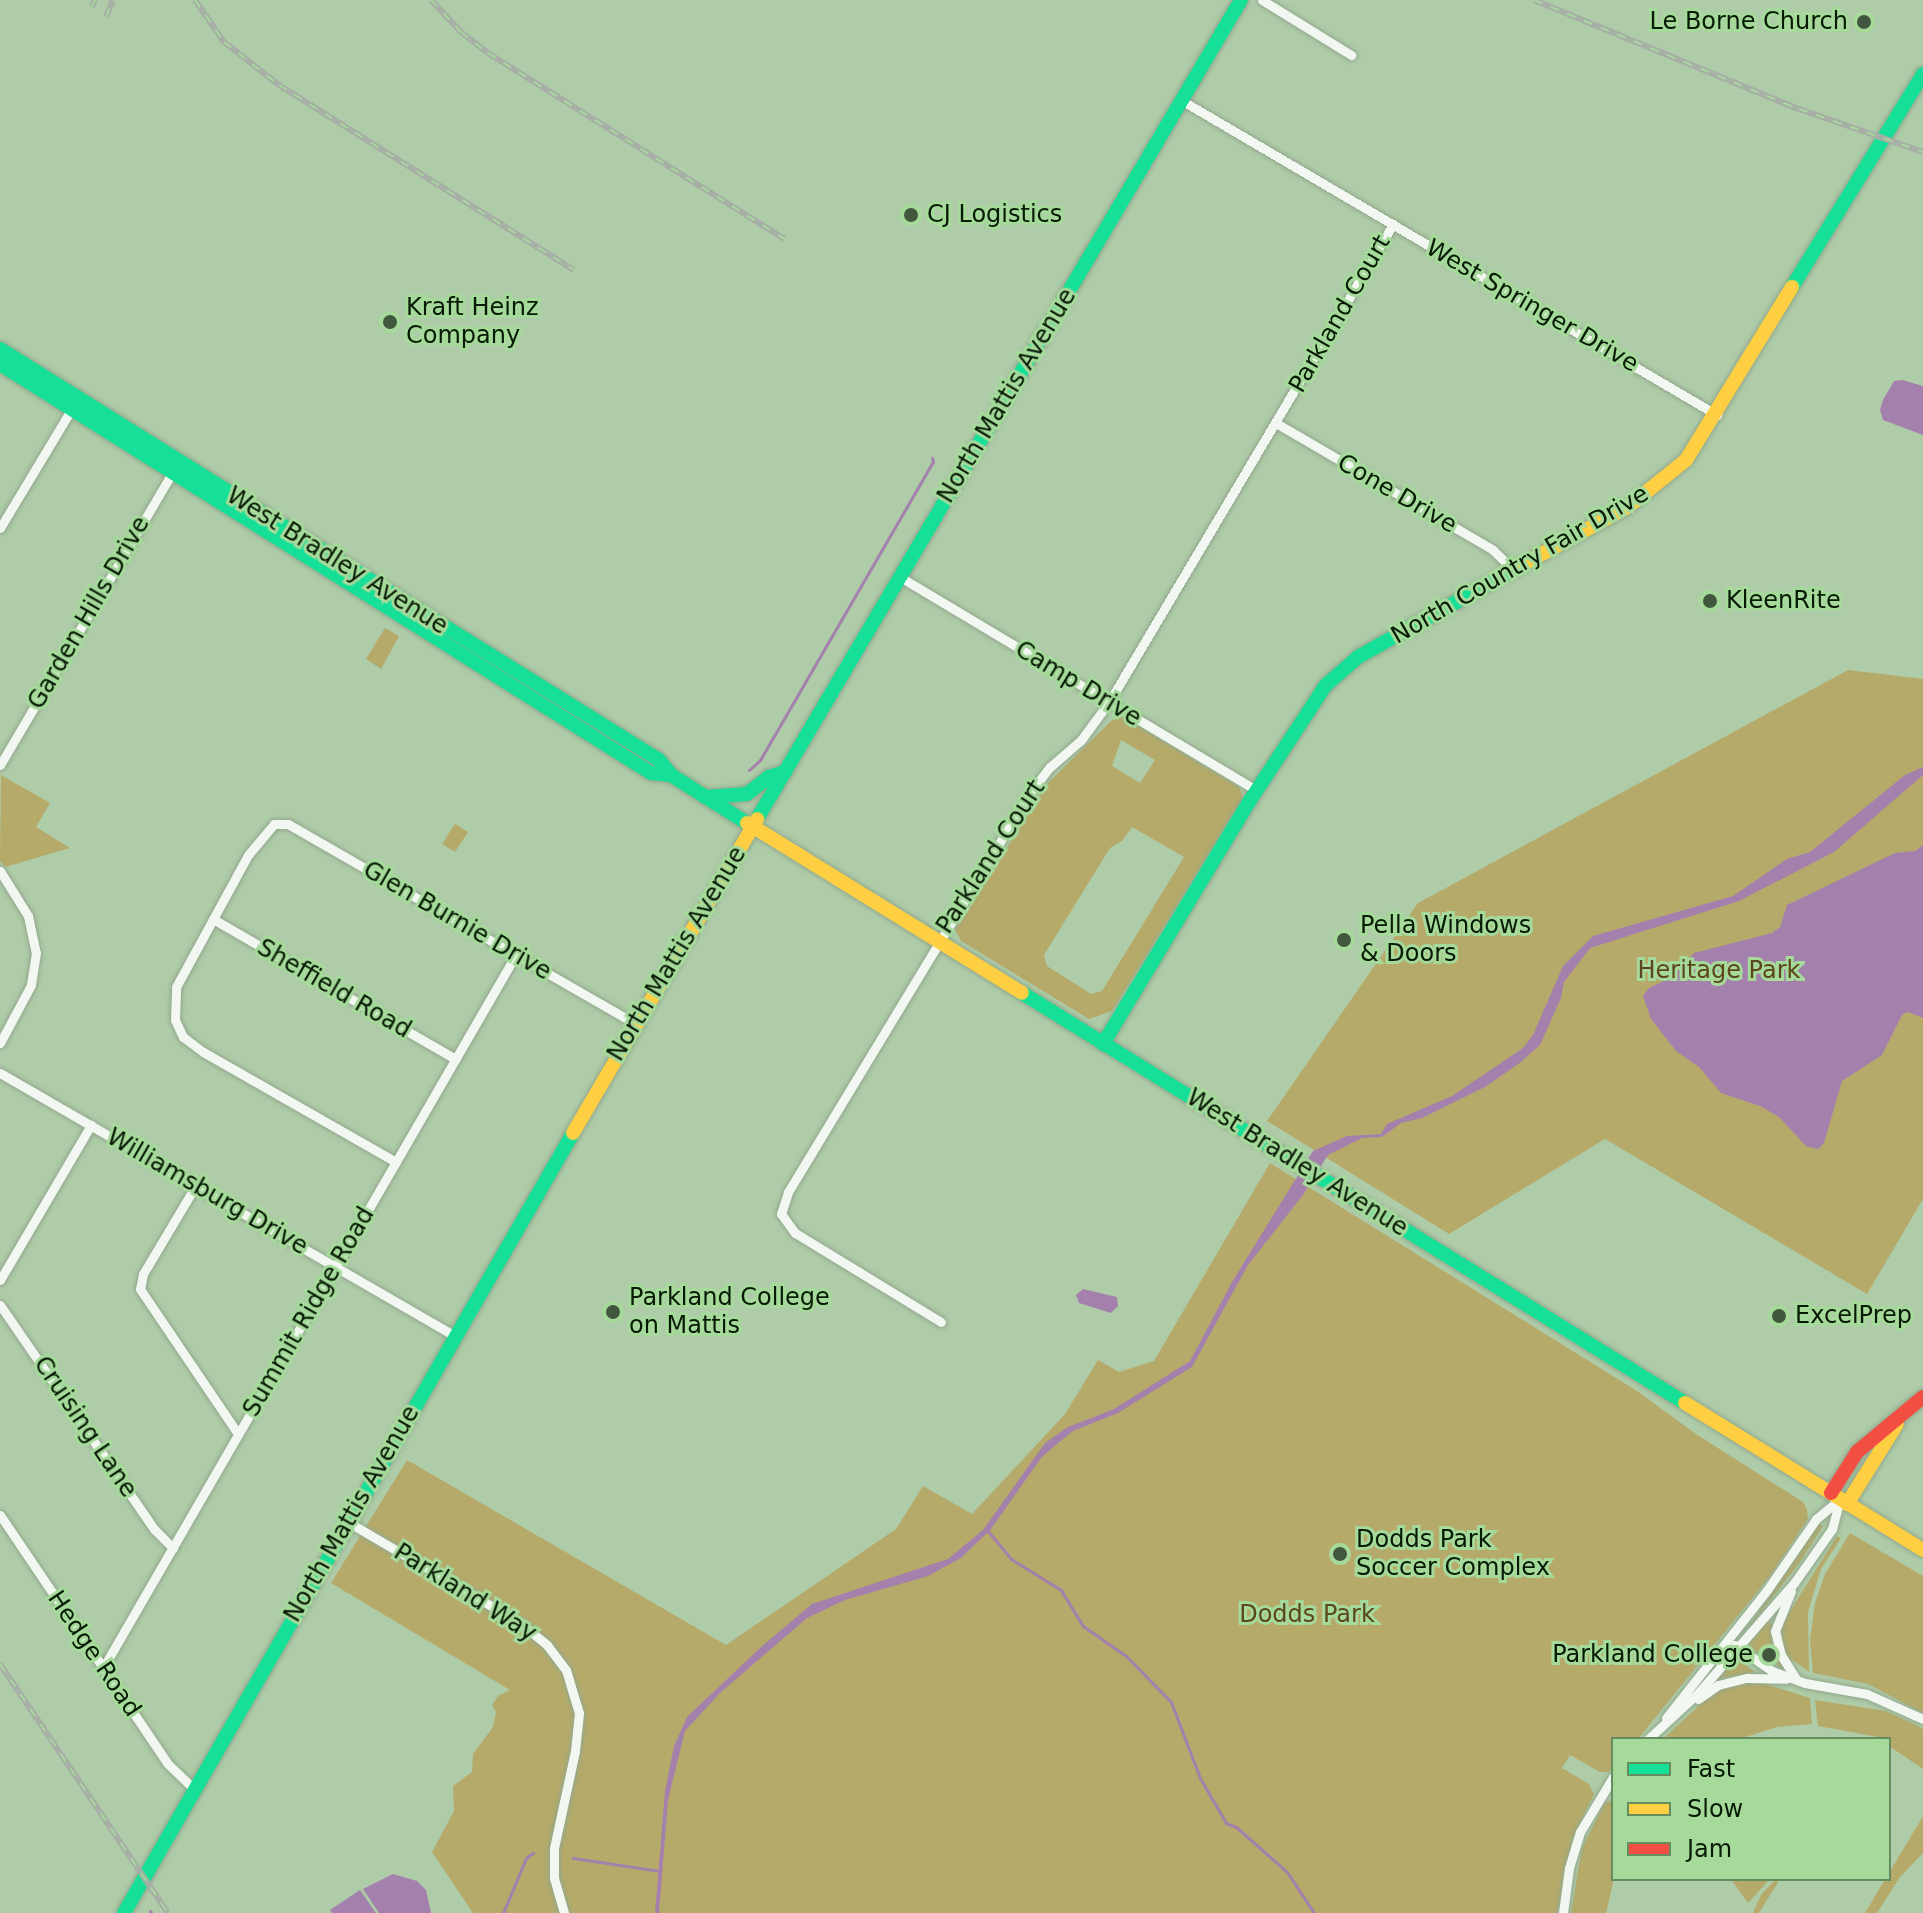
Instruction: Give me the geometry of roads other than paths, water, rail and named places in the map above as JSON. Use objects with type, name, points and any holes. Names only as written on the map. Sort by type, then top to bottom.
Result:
[{"type":"main road","name":"North Mattis Avenue","points":[[124,1913],[193,1788],[636,1024],[1241,0]]},
{"type":"main road","name":"North Country Fair Drive","points":[[1103,1044],[1310,705],[1343,669],[1396,635],[1653,491],[1686,460],[1717,415],[1923,74]]},
{"type":"main road","name":"West Bradley Avenue","points":[[0,349],[75,404]]},
{"type":"main road","name":"West Bradley Avenue","points":[[0,364],[75,404],[659,760],[671,775],[704,797],[1923,1550]]},
{"type":"main road","points":[[704,797],[747,794],[769,777],[785,772]]},
{"type":"main road","points":[[1839,1499],[1902,1418],[1921,1404]]},
{"type":"street","points":[[1262,0],[1351,55]]},
{"type":"street","name":"West Springer Drive","points":[[1181,100],[1717,415]]},
{"type":"street","name":"Parkland Court","points":[[941,1322],[795,1233],[781,1214],[788,1192],[937,941],[1027,797],[1050,767],[1081,740],[1109,702],[1393,224]]},
{"type":"street","points":[[0,528],[75,404]]},
{"type":"street","name":"Cone Drive","points":[[1276,423],[1493,550],[1514,570]]},
{"type":"street","name":"Garden Hills Drive","points":[[0,765],[176,467]]},
{"type":"street","name":"Camp Drive","points":[[900,577],[1256,790]]},
{"type":"street","name":"Glen Burnie Drive","points":[[213,919],[248,855],[268,828],[288,824],[636,1024]]},
{"type":"street","points":[[0,871],[28,916],[36,953],[31,985],[0,1043]]},
{"type":"street","points":[[213,919],[176,987],[172,1008],[183,1037],[203,1052],[396,1162]]},
{"type":"street","name":"Sheffield Road","points":[[213,919],[455,1059]]},
{"type":"street","name":"Summit Ridge Road","points":[[103,1668],[515,956]]},
{"type":"street","name":"Williamsburg Drive","points":[[0,1073],[455,1336]]},
{"type":"street","points":[[0,1280],[91,1125]]},
{"type":"street","points":[[196,1185],[143,1274],[140,1289],[238,1434]]},
{"type":"street","name":"Cruising Lane","points":[[0,1305],[154,1529],[173,1548]]},
{"type":"street","points":[[1682,1709],[1794,1583],[1832,1529],[1839,1499]]},
{"type":"street","points":[[1660,1727],[1729,1639],[1816,1519],[1839,1499]]},
{"type":"street","name":"Hedge Road","points":[[0,1515],[167,1763],[193,1788]]},
{"type":"street","name":"Parkland Way","points":[[348,1522],[520,1623],[547,1645],[566,1670],[579,1713],[575,1751],[554,1848],[554,1878],[564,1913]]},
{"type":"street","points":[[1794,1583],[1775,1631],[1781,1655],[1796,1679]]},
{"type":"street","points":[[1729,1639],[1772,1671],[1867,1694],[1923,1719]]},
{"type":"street","points":[[1650,1737],[1682,1709],[1718,1685],[1747,1678],[1796,1679]]},
{"type":"street","points":[[1563,1913],[1567,1879],[1577,1840],[1596,1799],[1611,1780]]},
{"type":"waterway","points":[[749,770],[760,760],[933,462],[932,458]]},
{"type":"waterway","points":[[987,1530],[1011,1559],[1061,1590],[1083,1626],[1126,1656],[1171,1702],[1200,1778],[1226,1823],[1236,1827],[1287,1872],[1314,1913]]},
{"type":"waterway","points":[[503,1913],[526,1858],[533,1853]]},
{"type":"waterway","points":[[573,1858],[660,1871]]},
{"type":"railway","points":[[92,7],[95,0]]},
{"type":"railway","points":[[106,17],[113,0]]},
{"type":"railway","points":[[195,0],[224,42],[279,85],[574,270]]},
{"type":"railway","points":[[431,0],[461,32],[488,53],[784,239]]},
{"type":"railway","points":[[1534,0],[1799,109],[1923,152]]},
{"type":"railway","points":[[0,1664],[168,1913]]},
{"type":"place","name":"Le Borne Church","points":[[1864,22]]},
{"type":"place","name":"CJ Logistics","points":[[911,215]]},
{"type":"place","name":"Kraft Heinz Company","points":[[390,322]]},
{"type":"place","name":"KleenRite","points":[[1710,601]]},
{"type":"place","name":"Pella Windows & Doors","points":[[1344,940]]},
{"type":"place","name":"Parkland College on Mattis","points":[[613,1312]]},
{"type":"place","name":"ExcelPrep","points":[[1779,1316]]},
{"type":"place","name":"Dodds Park Soccer Complex","points":[[1340,1554]]},
{"type":"place","name":"Parkland College","points":[[1769,1655]]},
{"type":"park label","name":"Heritage Park","points":[[1719,971]]},
{"type":"park label","name":"Dodds Park","points":[[1307,1615]]}]
